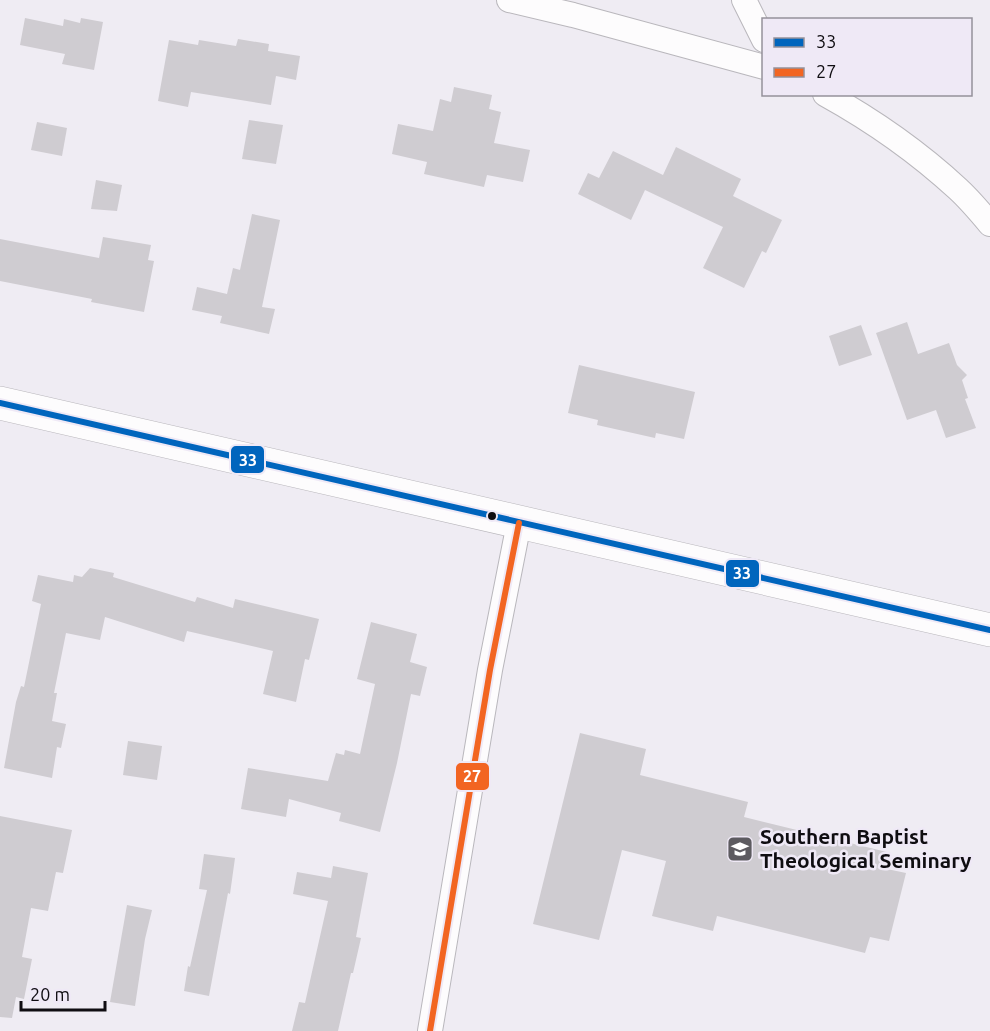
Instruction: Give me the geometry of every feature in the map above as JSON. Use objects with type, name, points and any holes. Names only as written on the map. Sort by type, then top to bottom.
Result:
[{"type":"main road","points":[[0,403],[990,630]]},
{"type":"street","points":[[508,0],[573,15],[762,66]]},
{"type":"street","points":[[744,0],[762,36]]},
{"type":"street","points":[[829,96],[848,106],[923,159],[960,190],[990,224]]},
{"type":"street","points":[[430,1031],[472,770],[519,523]]},
{"type":"building","points":[[25,18],[63,26],[64,19],[80,23],[81,18],[103,22],[94,70],[62,64],[65,54],[20,45]]},
{"type":"building","points":[[238,39],[269,44],[268,51],[300,56],[296,80],[276,76],[271,105],[191,92],[188,107],[158,101],[169,40],[198,45],[199,40],[236,46]]},
{"type":"building","points":[[454,87],[492,95],[489,109],[501,112],[494,143],[530,150],[523,182],[487,175],[484,187],[424,174],[427,162],[392,154],[398,124],[433,131],[440,99],[451,102]]},
{"type":"building","points":[[249,120],[283,125],[276,164],[242,159]]},
{"type":"building","points":[[37,122],[67,128],[62,156],[31,150]]},
{"type":"building","points":[[676,147],[741,179],[733,196],[782,220],[766,253],[762,251],[744,288],[703,268],[723,227],[645,190],[631,220],[578,194],[588,173],[599,178],[613,151],[663,175]]},
{"type":"building","points":[[96,180],[122,185],[117,211],[91,209]]},
{"type":"building","points":[[252,214],[280,220],[262,307],[275,309],[269,334],[220,323],[222,316],[192,310],[197,287],[227,294],[233,268],[240,270]]},
{"type":"building","points":[[103,237],[151,245],[148,260],[154,261],[144,312],[0,281],[0,239],[99,258]]},
{"type":"building","points":[[907,322],[918,354],[949,343],[957,365],[967,375],[962,380],[968,398],[965,399],[976,428],[946,438],[936,410],[907,420],[876,333]]},
{"type":"building","points":[[861,325],[872,355],[839,366],[829,336]]},
{"type":"building","points":[[579,365],[695,392],[684,439],[656,433],[655,438],[597,425],[598,420],[568,413]]},
{"type":"building","points":[[90,568],[114,573],[113,577],[195,602],[197,597],[233,608],[235,599],[319,619],[309,660],[305,659],[296,702],[263,694],[273,651],[187,631],[184,642],[105,617],[100,640],[66,633],[54,693],[57,693],[52,721],[66,724],[61,748],[57,747],[52,778],[4,768],[16,702],[21,686],[24,687],[41,604],[32,601],[38,575],[73,582],[74,575],[82,577]]},
{"type":"building","points":[[371,622],[417,634],[410,662],[427,667],[420,696],[411,694],[380,832],[339,821],[341,813],[289,799],[286,817],[241,809],[248,768],[328,781],[336,753],[344,755],[345,750],[360,754],[375,684],[357,679]]},
{"type":"building","points":[[580,733],[646,749],[640,775],[748,802],[744,817],[891,853],[887,869],[906,873],[889,941],[870,937],[865,953],[717,916],[713,931],[652,916],[666,861],[622,850],[599,940],[533,924]]},
{"type":"building","points":[[128,741],[162,746],[157,780],[123,775]]},
{"type":"building","points":[[0,816],[72,830],[63,873],[56,872],[48,911],[31,908],[22,957],[32,959],[24,999],[16,997],[12,1018],[0,1017]]},
{"type":"building","points":[[204,854],[235,858],[209,996],[184,991],[207,890],[199,889]]},
{"type":"building","points":[[333,866],[368,873],[356,937],[361,938],[353,973],[351,973],[338,1031],[292,1031],[299,1002],[305,1003],[328,901],[293,894],[297,872],[331,878]]},
{"type":"building","points":[[127,905],[152,910],[145,939],[135,1006],[110,1002]]},
{"type":"transit line","name":"33","points":[[0,403],[990,630]]},
{"type":"transit line","name":"27","points":[[430,1031],[490,670],[519,523]]},
{"type":"place","name":"Southern Baptist Theological Seminary","points":[[740,849]]}]
